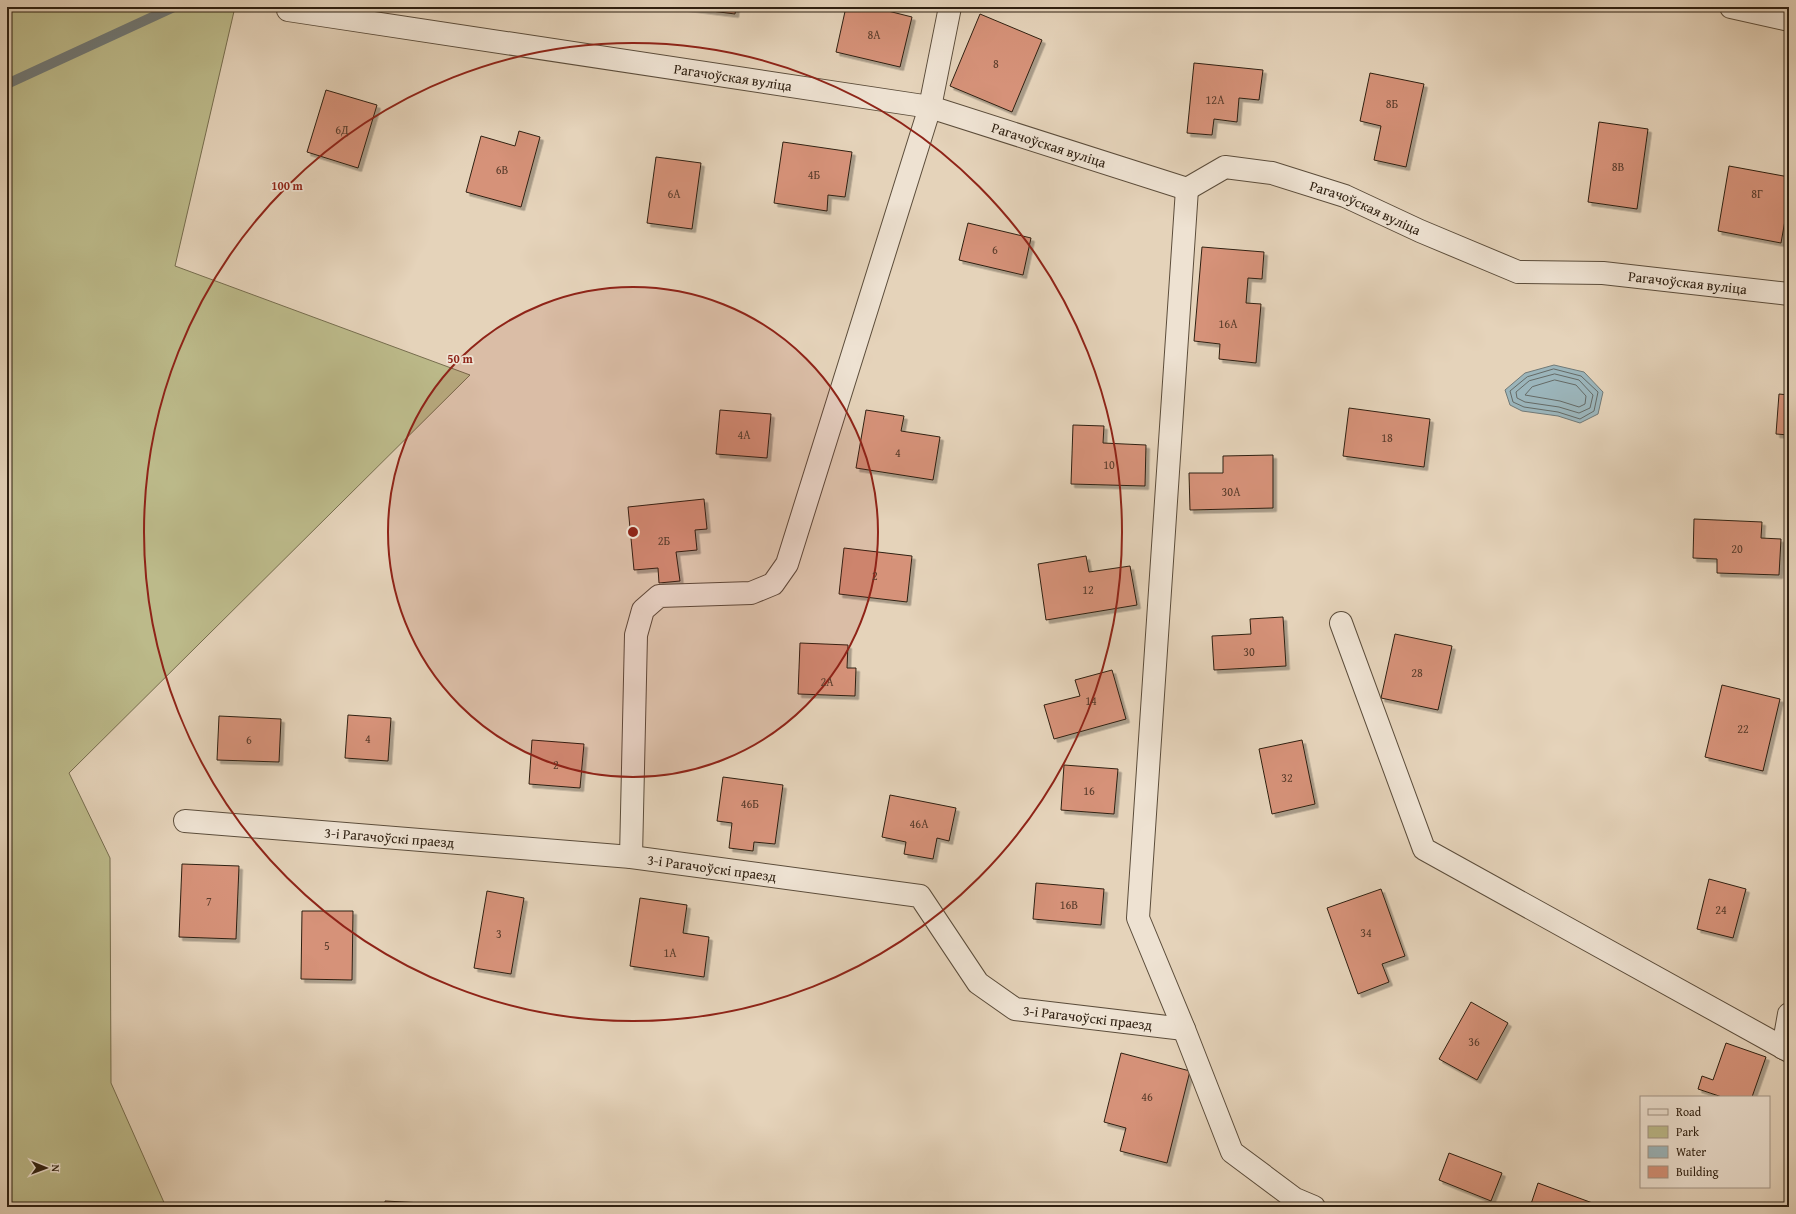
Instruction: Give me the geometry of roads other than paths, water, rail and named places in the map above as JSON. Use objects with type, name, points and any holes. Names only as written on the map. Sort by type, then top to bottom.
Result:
[{"type":"street","points":[[631,857],[636,635],[642,610],[658,596],[751,593],[773,584],[787,564],[930,107],[950,7]]},
{"type":"street","points":[[1731,7],[1789,20]]},
{"type":"street","name":"Рагачоўская вуліца","points":[[288,10],[930,107],[1187,189],[1225,167],[1272,173],[1345,196],[1420,231],[1518,272],[1603,273],[1789,294]]},
{"type":"street","points":[[1187,189],[1138,918],[1184,1028],[1232,1152],[1295,1200],[1314,1207]]},
{"type":"street","points":[[1341,623],[1424,849],[1786,1050],[1789,1014]]},
{"type":"street","name":"3-і Рагачоўскі праезд","points":[[184,821],[631,857],[920,896],[978,983],[1015,1008],[1184,1028]]},
{"type":"water","points":[[1554,365],[1584,372],[1603,392],[1598,414],[1580,423],[1558,416],[1522,411],[1510,405],[1505,390],[1525,373]]},
{"type":"waterway","points":[[7,84],[174,7]]}]
